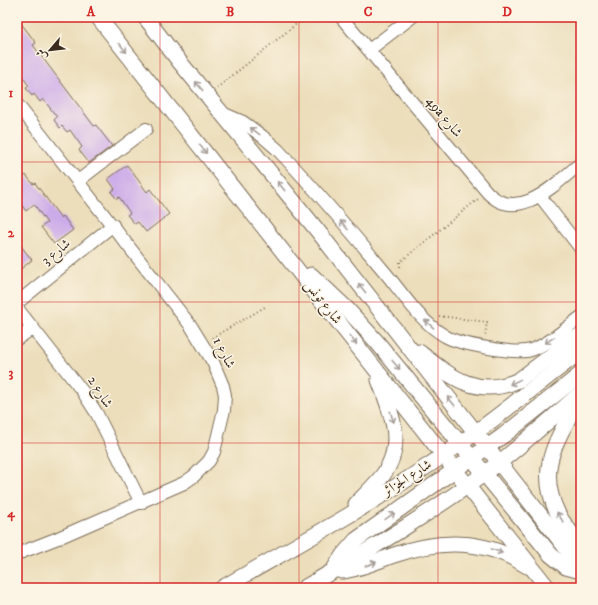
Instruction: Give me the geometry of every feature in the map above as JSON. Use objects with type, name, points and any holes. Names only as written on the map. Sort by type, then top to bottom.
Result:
[{"type":"main road","name":"شارع تونس","points":[[98,17],[548,588]]},
{"type":"main road","points":[[145,17],[317,230],[581,567]]},
{"type":"main road","points":[[289,259],[329,291],[357,320],[473,458],[551,555],[566,567],[581,571]]},
{"type":"main road","points":[[401,339],[457,380],[467,384],[488,388],[504,386],[519,380],[572,340],[581,335]]},
{"type":"main road","name":"شارع الجزائر","points":[[222,588],[369,503],[443,455],[581,351]]},
{"type":"main road","points":[[344,517],[384,474],[392,458],[396,439],[393,418],[374,367]]},
{"type":"main road","points":[[333,572],[343,554],[356,540],[488,447],[581,374]]},
{"type":"main road","points":[[304,588],[372,548],[485,473],[581,394]]},
{"type":"main road","points":[[581,394],[554,448],[548,464],[548,477],[553,504],[581,550]]},
{"type":"main road","points":[[333,572],[360,567],[420,546],[449,543],[470,545],[493,550],[521,562],[534,571]]},
{"type":"street","name":"49a شارع","points":[[341,17],[491,196],[502,202],[514,204],[529,201],[540,196],[581,163]]},
{"type":"street","points":[[369,50],[412,17]]},
{"type":"street","name":"شارع 1","points":[[17,104],[191,326],[219,374],[225,394],[224,410],[214,452],[202,469],[189,480],[141,502],[17,554]]},
{"type":"street","points":[[221,113],[243,122],[277,149],[384,270],[423,318],[446,337],[508,352],[530,351],[542,345],[581,317]]},
{"type":"street","points":[[78,181],[146,129]]},
{"type":"street","points":[[540,196],[581,249]]},
{"type":"street","name":"شارع 3","points":[[17,303],[113,225]]},
{"type":"street","name":"شارع 2","points":[[17,308],[75,381],[91,404],[141,502]]},
{"type":"street","points":[[17,339],[32,328]]},
{"type":"path","points":[[207,95],[305,17]]},
{"type":"path","points":[[404,276],[400,271],[400,262],[487,192]]},
{"type":"path","points":[[202,343],[265,306]]},
{"type":"path","points":[[435,315],[487,322],[483,346]]},
{"type":"building","points":[[17,18],[36,43],[33,45],[94,126],[96,125],[112,146],[89,163],[79,150],[82,147],[70,130],[67,132],[62,126],[60,128],[54,120],[57,117],[43,99],[40,102],[34,94],[32,96],[26,88],[29,86],[17,69]]},
{"type":"building","points":[[127,165],[147,192],[150,189],[169,214],[146,232],[138,222],[135,224],[127,215],[130,213],[119,197],[117,199],[111,192],[115,189],[108,179]]},
{"type":"building","points":[[26,175],[33,184],[35,183],[61,218],[63,216],[73,230],[54,244],[41,227],[47,223],[34,204],[26,211],[17,199],[17,181]]},
{"type":"building","points":[[17,241],[32,260],[17,272]]}]
